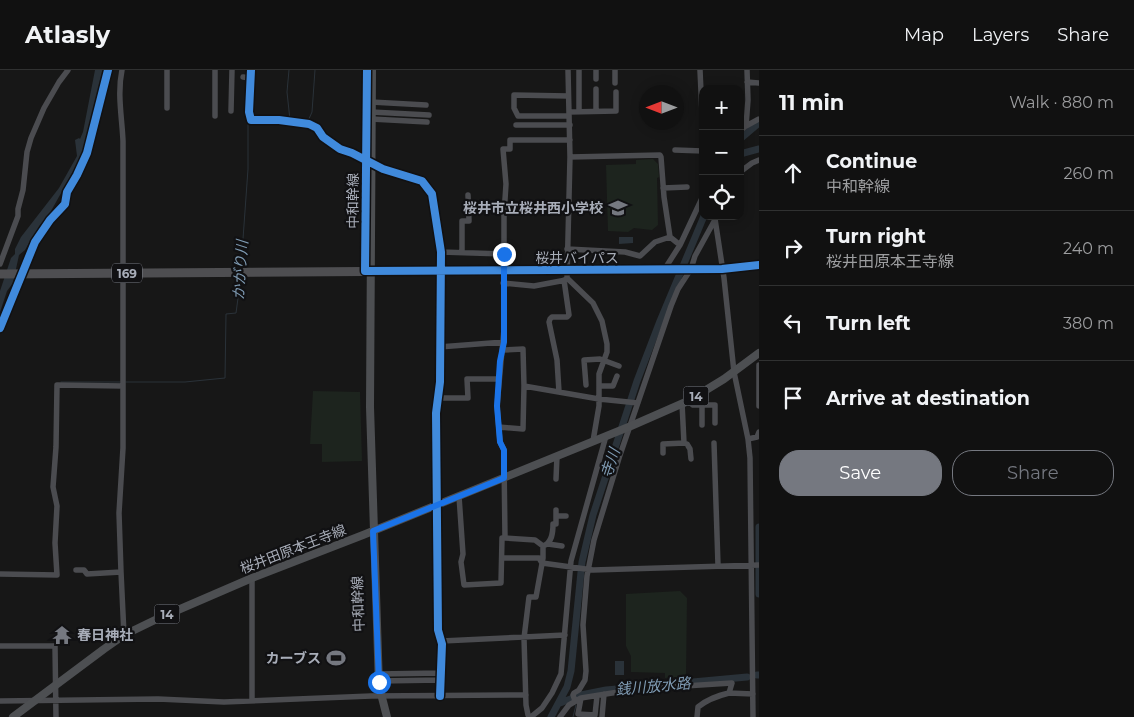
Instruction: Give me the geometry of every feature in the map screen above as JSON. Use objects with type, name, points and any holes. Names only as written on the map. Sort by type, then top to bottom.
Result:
[{"type":"highway","name":"桜井バイパス","points":[[0,274],[503,270],[566,276],[665,270],[722,269],[759,265]]},
{"type":"main road","name":"中和幹線","points":[[367,70],[367,271],[372,647],[382,717]]},
{"type":"main road","name":"中和幹線","points":[[368,160],[372,70]]},
{"type":"main road","name":"桜井田原本王寺線","points":[[13,717],[124,635],[252,578],[371,532],[629,427],[684,402],[734,372],[759,354]]},
{"type":"main road","name":"中和幹線","points":[[371,532],[379,678],[378,697],[387,717]]},
{"type":"street","points":[[0,264],[18,216],[27,152],[31,138],[44,108],[68,70]]},
{"type":"street","points":[[94,128],[108,70]]},
{"type":"street","points":[[122,70],[120,94],[123,141],[123,448],[120,513],[124,635]]},
{"type":"street","points":[[167,70],[167,108]]},
{"type":"street","points":[[215,70],[215,116]]},
{"type":"street","points":[[232,70],[232,111]]},
{"type":"street","points":[[251,70],[249,112],[251,120],[279,120],[309,124],[317,128],[323,137],[340,150],[368,160],[383,169],[422,182],[429,187],[432,194],[441,252],[440,382],[436,432],[438,630],[442,641],[440,696]]},
{"type":"street","points":[[559,392],[557,360],[549,322],[552,317],[567,317],[569,315],[566,276],[570,157],[568,70]]},
{"type":"street","points":[[579,70],[579,112]]},
{"type":"street","points":[[596,70],[596,78]]},
{"type":"street","points":[[615,70],[615,83]]},
{"type":"street","points":[[700,70],[703,130]]},
{"type":"street","points":[[746,126],[748,100],[747,70]]},
{"type":"street","points":[[243,77],[251,78]]},
{"type":"street","points":[[747,82],[759,83]]},
{"type":"street","points":[[596,89],[596,112]]},
{"type":"street","points":[[568,96],[514,95],[514,108],[518,116],[616,111],[616,92]]},
{"type":"street","points":[[371,102],[426,105]]},
{"type":"street","points":[[371,116],[429,115]]},
{"type":"street","points":[[371,116],[427,122]]},
{"type":"street","points":[[741,130],[759,119]]},
{"type":"street","points":[[516,126],[570,125]]},
{"type":"street","points":[[459,496],[464,554],[461,562],[464,585],[501,583],[502,538],[505,538],[504,450],[500,442],[497,398],[504,342],[503,270],[506,184],[503,149],[510,149],[510,140],[570,140]]},
{"type":"street","points":[[676,150],[699,151]]},
{"type":"street","points":[[570,157],[660,155],[670,237],[680,245]]},
{"type":"street","points":[[744,169],[759,160]]},
{"type":"street","points":[[663,188],[687,187]]},
{"type":"street","points":[[462,253],[462,221],[469,221],[468,195]]},
{"type":"street","points":[[665,270],[680,245],[699,205]]},
{"type":"street","points":[[597,696],[595,715],[578,714],[578,700],[573,695],[582,685],[586,670],[583,625],[590,558],[635,402],[678,289],[714,220]]},
{"type":"street","points":[[715,220],[734,372],[748,438],[756,565],[753,717]]},
{"type":"street","points":[[567,249],[625,252],[640,256],[655,242],[670,237]]},
{"type":"street","points":[[441,252],[504,254]]},
{"type":"street","points":[[0,328],[8,311],[19,274]]},
{"type":"street","points":[[503,283],[534,286],[566,276]]},
{"type":"street","points":[[566,276],[593,303],[598,312],[607,344],[607,352],[599,374],[599,399],[593,441]]},
{"type":"street","points":[[439,347],[504,342]]},
{"type":"street","points":[[499,427],[523,429],[523,349],[503,350]]},
{"type":"street","points":[[759,354],[759,359]]},
{"type":"street","points":[[586,385],[584,360],[604,360],[619,366]]},
{"type":"street","points":[[759,365],[759,406]]},
{"type":"street","points":[[599,386],[613,386],[617,376]]},
{"type":"street","points":[[438,398],[468,398],[467,379],[499,379]]},
{"type":"street","points":[[0,574],[57,575],[55,543],[57,506],[53,487],[57,384],[123,386]]},
{"type":"street","points":[[524,386],[599,399],[635,402]]},
{"type":"street","points":[[684,443],[684,402],[693,405],[715,405],[715,423]]},
{"type":"street","points":[[702,405],[702,425]]},
{"type":"street","points":[[566,516],[556,513],[556,524],[553,524],[553,530],[545,545],[536,597],[529,597],[524,638],[527,712],[530,717],[542,708],[557,685],[563,662],[571,561],[607,435]]},
{"type":"street","points":[[748,438],[758,436]]},
{"type":"street","points":[[663,453],[663,444],[684,443],[690,449],[691,459]]},
{"type":"street","points":[[714,443],[718,566]]},
{"type":"street","points":[[556,479],[557,456]]},
{"type":"street","points":[[751,499],[759,500]]},
{"type":"street","points":[[505,538],[535,540],[545,545],[562,546]]},
{"type":"street","points":[[502,558],[539,558],[542,564]]},
{"type":"street","points":[[542,564],[588,568],[640,569],[756,565]]},
{"type":"street","points":[[76,570],[84,570],[87,574],[121,572]]},
{"type":"street","points":[[252,578],[252,701]]},
{"type":"street","points":[[442,641],[565,635]]},
{"type":"street","points":[[0,646],[54,646],[56,717]]},
{"type":"street","points":[[379,678],[441,672]]},
{"type":"street","points":[[379,678],[441,680]]},
{"type":"street","points":[[560,717],[569,705],[578,700],[637,689],[732,683],[729,693]]},
{"type":"street","points":[[697,717],[698,707],[713,697],[729,693],[752,694]]},
{"type":"street","points":[[602,717],[604,694]]},
{"type":"street","points":[[0,702],[158,699],[202,702],[311,698],[526,695]]},
{"type":"shaded area","points":[[95,70],[104,70],[88,145],[51,211],[56,210],[40,225],[25,250],[19,255],[13,283],[7,291],[0,312],[0,291],[11,258],[15,254],[15,249],[21,237],[59,188],[77,156],[75,140],[80,139],[83,132]]},
{"type":"shaded area","points":[[653,159],[658,164],[659,177],[657,178],[658,225],[652,230],[634,228],[628,232],[608,231],[606,165],[636,164],[636,160]]},
{"type":"shaded area","points":[[619,237],[633,237],[633,243],[619,244]]},
{"type":"shaded area","points":[[313,391],[360,392],[362,461],[322,462],[322,444],[310,444]]},
{"type":"shaded area","points":[[680,591],[687,598],[686,677],[665,678],[665,673],[631,672],[631,656],[626,646],[626,594]]},
{"type":"shaded area","points":[[615,661],[624,661],[624,675],[615,675]]},
{"type":"waterway","points":[[289,70],[287,92],[290,120]]},
{"type":"waterway","points":[[308,121],[312,112],[315,70]]},
{"type":"waterway","name":"かがり川","points":[[241,267],[248,169],[248,119]]},
{"type":"waterway","points":[[744,136],[759,123]]},
{"type":"waterway","name":"寺川","points":[[744,153],[759,149]]},
{"type":"waterway","name":"寺川","points":[[551,717],[567,687],[571,671],[582,562],[593,515],[637,381],[702,220]]},
{"type":"waterway","name":"かがり川","points":[[126,382],[185,382],[225,378],[226,314],[236,313],[241,276]]},
{"type":"waterway","name":"かがり川","points":[[61,382],[120,382]]},
{"type":"waterway","points":[[759,527],[759,594]]},
{"type":"waterway","name":"銭川放水路","points":[[560,703],[581,695],[606,690],[747,677]]},
{"type":"waterway","points":[[573,717],[576,705]]},
{"type":"cycle path","points":[[0,328],[35,242],[50,220],[65,204],[67,192],[87,153],[108,70]]},
{"type":"cycle path","points":[[251,70],[249,112],[251,120],[279,120],[309,124],[317,128],[323,137],[340,149],[383,169],[422,181],[432,194],[441,252],[440,382],[436,413],[438,630],[442,644],[440,696]]},
{"type":"cycle path","points":[[367,70],[365,271],[722,269],[759,265]]},
{"type":"place","name":"桜井市立桜井西小学校","points":[[618,208]]},
{"type":"place","name":"春日神社","points":[[62,635]]},
{"type":"place","name":"カーブス","points":[[336,658]]},
{"type":"route","points":[[379,682],[373,531],[504,478],[504,450],[500,442],[497,406],[500,361],[504,342],[504,254]]}]
